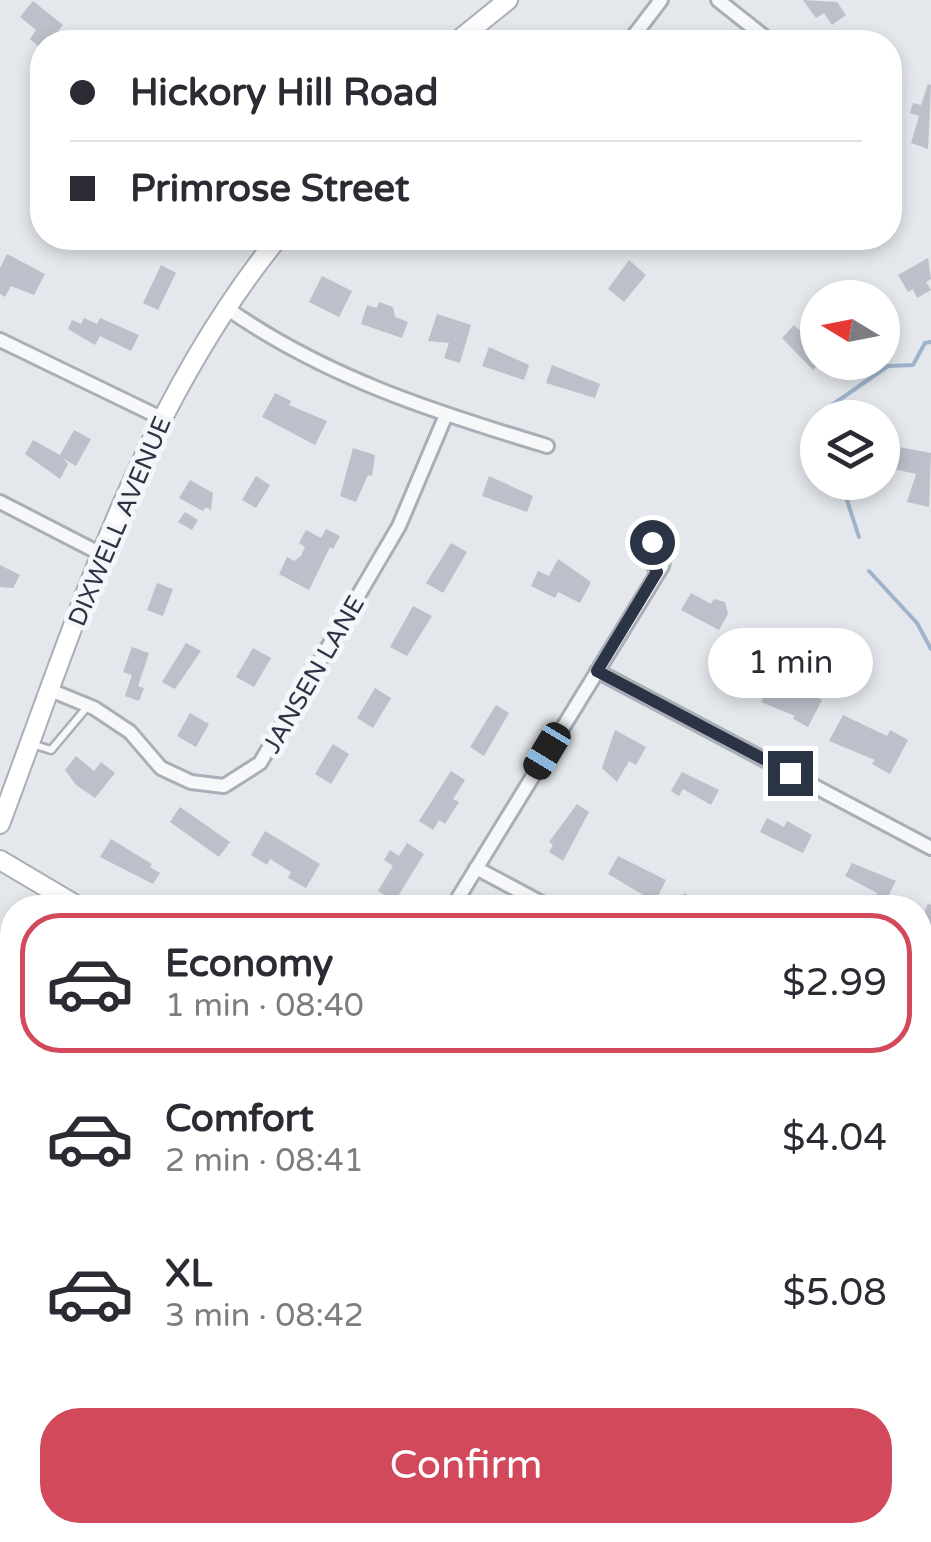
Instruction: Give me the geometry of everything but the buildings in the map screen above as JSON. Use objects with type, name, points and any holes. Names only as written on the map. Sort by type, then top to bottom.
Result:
[{"type":"main road","points":[[471,30],[508,0]]},
{"type":"main road","name":"DIXWELL AVENUE","points":[[0,824],[101,554],[161,418],[270,250]]},
{"type":"main road","points":[[0,860],[58,895]]},
{"type":"street","points":[[638,30],[662,0]]},
{"type":"street","points":[[718,0],[756,30]]},
{"type":"street","points":[[228,309],[273,340],[348,379],[547,446]]},
{"type":"street","points":[[0,340],[161,418]]},
{"type":"street","name":"JANSEN LANE","points":[[50,690],[88,706],[130,732],[161,768],[191,782],[224,786],[260,763],[400,526],[446,415]]},
{"type":"street","points":[[0,502],[101,554]]},
{"type":"street","points":[[460,895],[657,572]]},
{"type":"street","points":[[597,671],[931,848]]},
{"type":"street","points":[[476,868],[527,895]]},
{"type":"lane","points":[[30,743],[52,750],[88,706]]},
{"type":"waterway","points":[[839,400],[888,366],[913,365],[925,343],[931,342]]},
{"type":"waterway","points":[[847,500],[859,537]]},
{"type":"waterway","points":[[869,571],[917,623],[931,649]]},
{"type":"route","points":[[652,542],[649,561],[657,572],[597,671],[790,773]]}]
